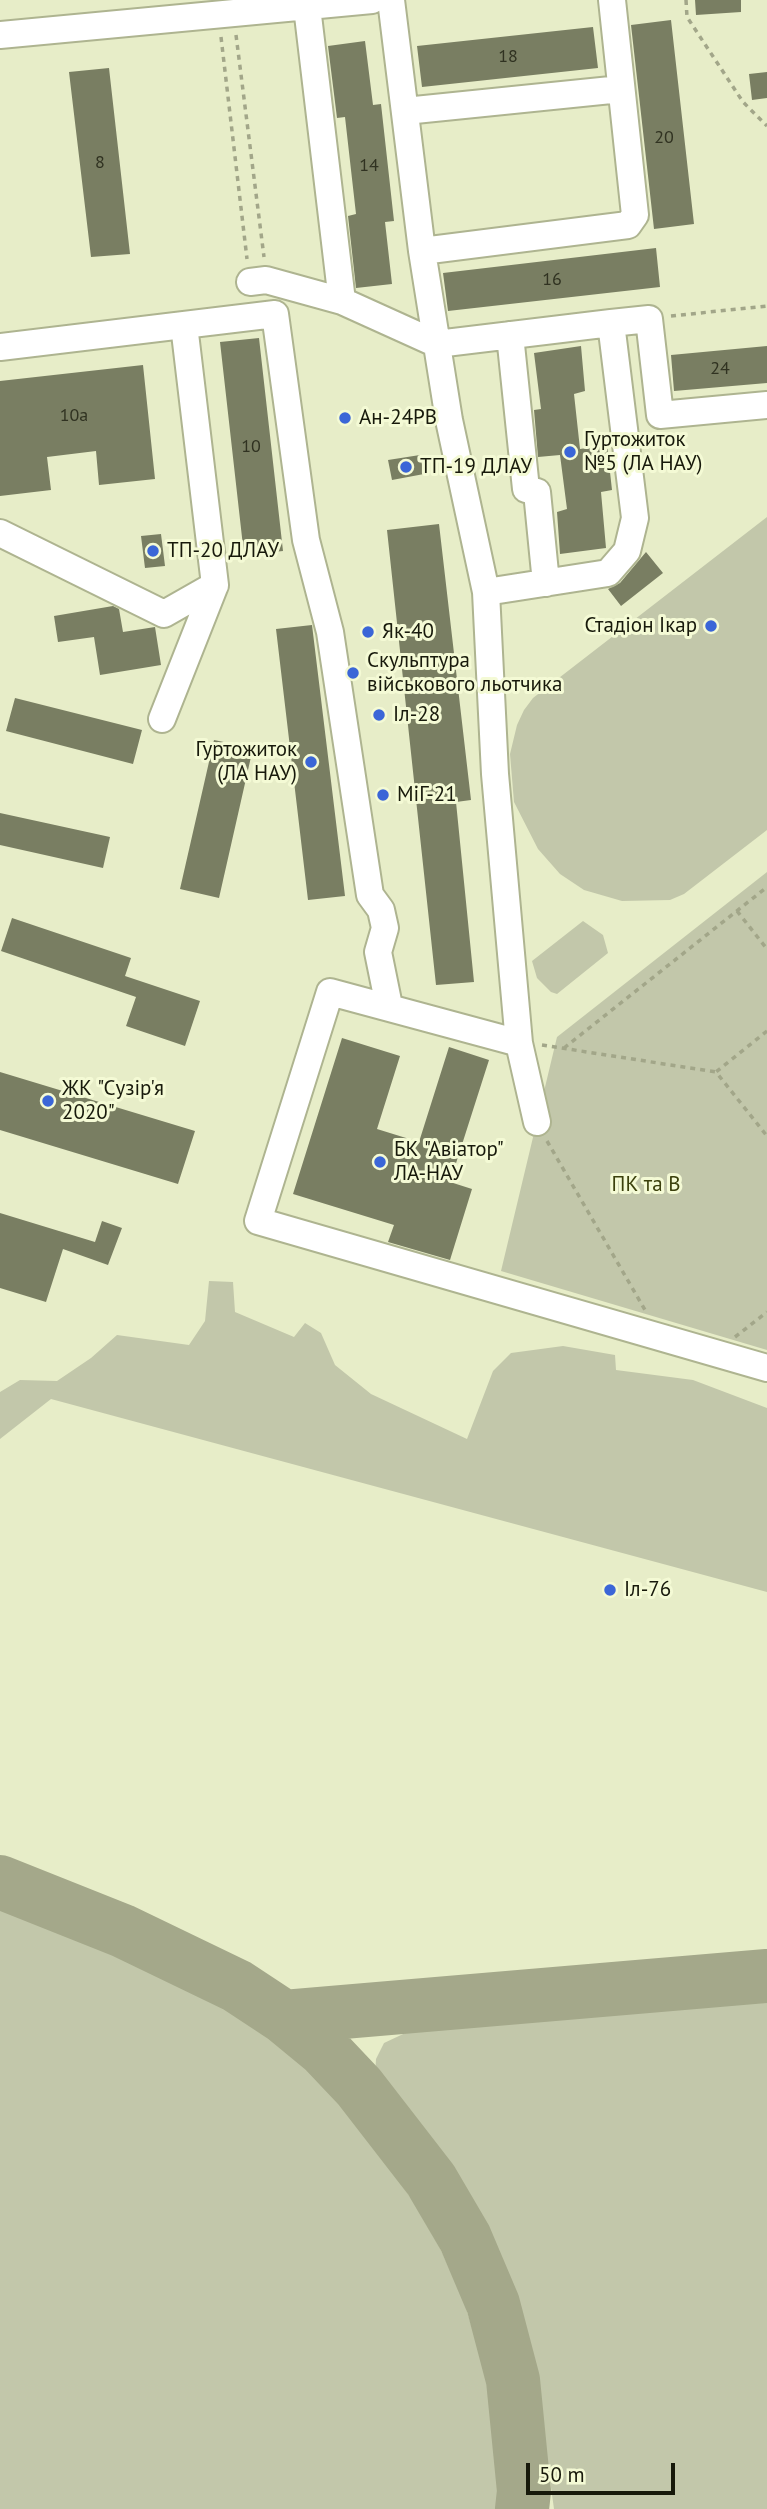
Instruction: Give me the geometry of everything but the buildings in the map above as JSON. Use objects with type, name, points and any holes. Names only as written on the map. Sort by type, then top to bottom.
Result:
[{"type":"street","points":[[0,35],[372,0]]},
{"type":"street","points":[[391,0],[422,251],[449,420],[486,592],[495,774],[519,1043],[537,1122]]},
{"type":"street","points":[[422,251],[628,225],[635,215],[612,0]]},
{"type":"street","points":[[307,7],[342,301]]},
{"type":"street","points":[[405,111],[621,89]]},
{"type":"street","points":[[258,281],[342,301],[437,344],[649,318],[660,415],[767,405]]},
{"type":"street","points":[[0,346],[275,314],[306,540],[330,632],[370,895],[381,910],[385,928],[378,953],[389,1006]]},
{"type":"street","points":[[486,592],[608,573],[626,551],[635,518],[611,323]]},
{"type":"street","points":[[162,719],[215,585],[184,325]]},
{"type":"street","points":[[510,335],[526,489],[537,492],[547,583]]},
{"type":"street","points":[[0,533],[164,614],[215,585]]},
{"type":"street","points":[[519,1043],[330,992],[258,1221],[767,1368]]},
{"type":"path","points":[[686,0],[687,17],[743,102],[767,126]]},
{"type":"path","points":[[226,15],[258,281]]},
{"type":"path","points":[[226,15],[258,281]]},
{"type":"path","points":[[649,318],[767,306]]},
{"type":"path","points":[[564,1048],[767,887]]},
{"type":"path","points":[[737,911],[767,949]]},
{"type":"path","points":[[716,1072],[767,1031]]},
{"type":"path","points":[[519,1043],[716,1072],[767,1136]]},
{"type":"path","points":[[537,1122],[661,1336]]},
{"type":"path","points":[[715,1353],[767,1312]]},
{"type":"green space","name":"Стадіон Ікар","points":[[767,517],[767,830],[684,894],[670,900],[622,901],[584,890],[560,874],[538,849],[514,802],[510,754],[517,725],[524,710],[533,698]]},
{"type":"green space","name":"ПК та В","points":[[767,872],[767,1350],[501,1271],[557,1037]]},
{"type":"green space","points":[[583,921],[603,935],[608,953],[557,994],[551,992],[537,978],[532,961]]},
{"type":"green space","points":[[209,1281],[233,1282],[235,1312],[294,1337],[305,1323],[321,1333],[335,1365],[371,1394],[467,1439],[493,1371],[511,1353],[563,1346],[615,1355],[616,1370],[693,1380],[767,1408],[767,1592],[51,1399],[0,1439],[0,1392],[20,1380],[57,1381],[91,1358],[117,1335],[189,1345],[205,1321]]},
{"type":"green space","points":[[0,1904],[115,1947],[222,2002],[301,2062],[342,2102],[411,2198],[440,2248],[464,2301],[487,2378],[502,2452],[504,2509],[0,2509]]},
{"type":"green space","points":[[767,1999],[767,2509],[554,2509],[535,2372],[513,2298],[482,2230],[447,2171],[375,2076],[376,2059],[384,2043],[416,2028]]},
{"type":"taxiway","points":[[0,1882],[123,1931],[237,1986],[284,2017],[324,2050],[359,2087],[431,2180],[465,2238],[493,2304],[513,2380],[524,2491],[522,2509]]},
{"type":"taxiway","points":[[284,2017],[767,1976]]},
{"type":"place","name":"Ан-24РВ","points":[[345,418]]},
{"type":"place","name":"Гуртожиток №5 (ЛА НАУ)","points":[[570,452]]},
{"type":"place","name":"ТП-19 ДЛАУ","points":[[406,467]]},
{"type":"place","name":"ТП-20 ДЛАУ","points":[[153,551]]},
{"type":"place","name":"Стадіон Ікар","points":[[711,626]]},
{"type":"place","name":"Як-40","points":[[368,632]]},
{"type":"place","name":"Скульптура військового льотчика","points":[[353,673]]},
{"type":"place","name":"Іл-28","points":[[379,715]]},
{"type":"place","name":"Гуртожиток (ЛА НАУ)","points":[[311,762]]},
{"type":"place","name":"МіГ-21","points":[[383,795]]},
{"type":"place","name":"ЖК \"Сузір'я 2020\"","points":[[48,1101]]},
{"type":"place","name":"БК \"Авіатор\" ЛА-НАУ","points":[[380,1162]]},
{"type":"place","name":"Іл-76","points":[[610,1590]]}]
